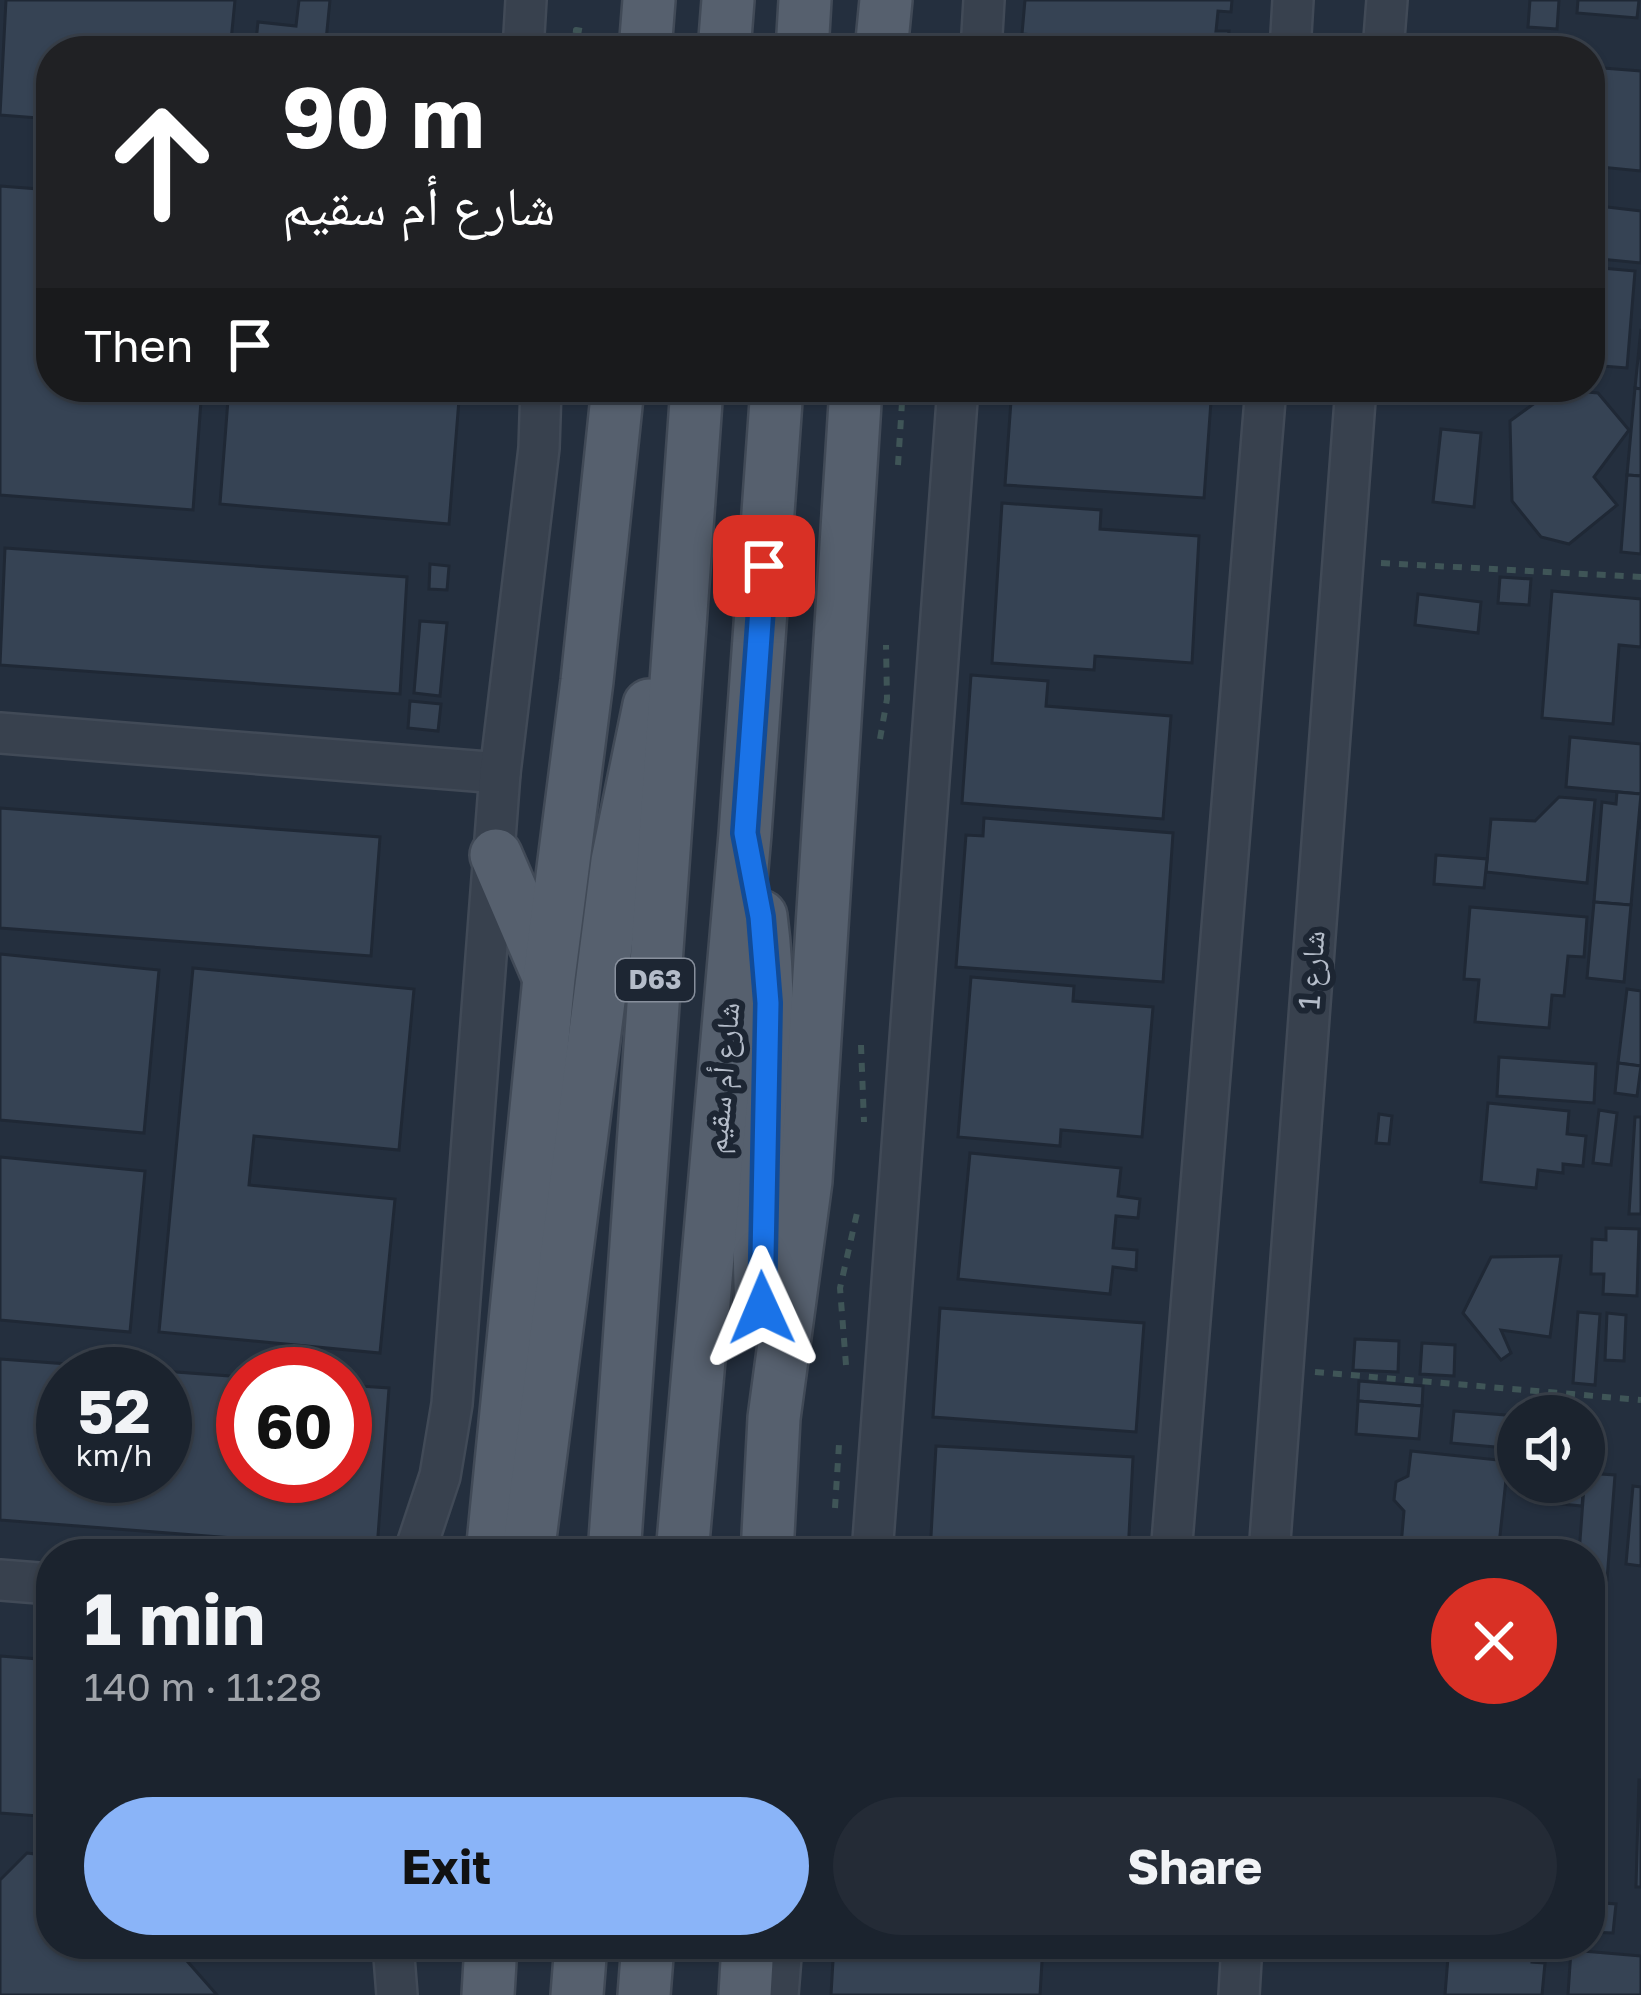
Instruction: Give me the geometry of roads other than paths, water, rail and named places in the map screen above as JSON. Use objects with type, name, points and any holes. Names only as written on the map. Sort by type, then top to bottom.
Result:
[{"type":"main road","points":[[646,36],[650,0]]},
{"type":"main road","points":[[725,36],[728,0]]},
{"type":"main road","points":[[803,36],[805,0]]},
{"type":"main road","points":[[882,36],[886,0]]},
{"type":"main road","points":[[493,1539],[549,978],[616,402]]},
{"type":"main road","name":"D63","points":[[615,1539],[696,402]]},
{"type":"main road","name":"شارع أم سقيم","points":[[683,1539],[745,833],[776,402]]},
{"type":"main road","points":[[768,1539],[774,1418],[806,1181],[855,402]]},
{"type":"main road","points":[[530,1539],[617,861],[638,749],[680,595]]},
{"type":"main road","points":[[745,833],[765,946],[768,1003],[761,1290],[774,1418]]},
{"type":"main road","points":[[496,855],[549,978]]},
{"type":"main road","points":[[488,1995],[489,1959]]},
{"type":"main road","points":[[577,1995],[580,1959]]},
{"type":"main road","points":[[644,1995],[647,1959]]},
{"type":"main road","points":[[745,1995],[747,1959]]},
{"type":"street","points":[[524,36],[526,0]]},
{"type":"street","points":[[982,36],[984,0]]},
{"type":"street","points":[[1291,36],[1293,0]]},
{"type":"street","points":[[1384,36],[1388,0]]},
{"type":"street","points":[[419,1539],[440,1476],[452,1404],[500,772],[540,402]]},
{"type":"street","points":[[873,1539],[957,402]]},
{"type":"street","points":[[1172,1539],[1265,402]]},
{"type":"street","name":"شارع 1","points":[[1270,1539],[1355,402]]},
{"type":"street","points":[[0,733],[500,772]]},
{"type":"street","points":[[0,1580],[36,1582]]},
{"type":"street","points":[[394,1959],[398,1995]]},
{"type":"street","points":[[778,1995],[781,1959]]},
{"type":"street","points":[[1239,1995],[1241,1959]]}]
